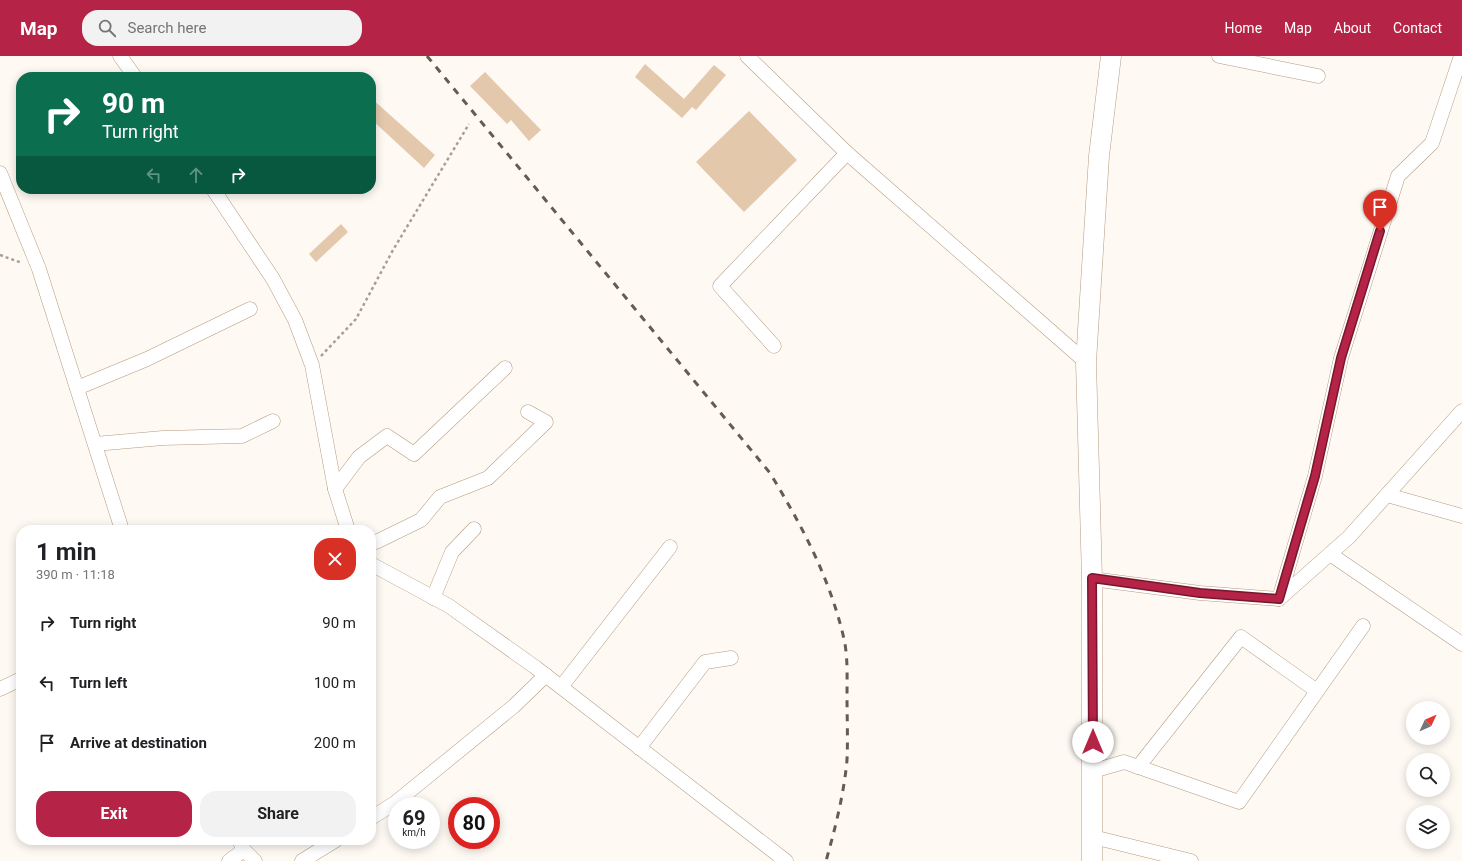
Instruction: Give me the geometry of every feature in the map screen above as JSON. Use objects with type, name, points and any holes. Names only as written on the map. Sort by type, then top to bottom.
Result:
[{"type":"highway","points":[[1092,861],[1092,578],[1086,362],[1099,156],[1111,56]]},
{"type":"street","points":[[120,56],[131,72]]},
{"type":"street","points":[[747,56],[847,152],[1086,362]]},
{"type":"street","points":[[1219,56],[1318,76]]},
{"type":"street","points":[[1279,599],[1315,476],[1341,358],[1398,176],[1432,143],[1461,56]]},
{"type":"street","points":[[774,346],[720,286],[847,152]]},
{"type":"street","points":[[0,173],[39,269],[120,525]]},
{"type":"street","points":[[216,194],[273,279],[295,320],[312,365],[335,490],[346,525]]},
{"type":"street","points":[[77,388],[147,359],[250,309]]},
{"type":"street","points":[[335,490],[359,456],[387,436],[414,454],[505,368]]},
{"type":"street","points":[[1092,578],[1200,593],[1279,599],[1349,537],[1462,411]]},
{"type":"street","points":[[376,542],[422,520],[440,497],[488,478],[546,422],[528,412]]},
{"type":"street","points":[[95,444],[163,438],[242,436],[273,421]]},
{"type":"street","points":[[1387,495],[1462,516]]},
{"type":"street","points":[[433,598],[452,552],[474,529]]},
{"type":"street","points":[[561,687],[670,547]]},
{"type":"street","points":[[1330,554],[1462,644]]},
{"type":"street","points":[[376,567],[449,606],[546,675],[786,861]]},
{"type":"street","points":[[1093,771],[1124,762],[1239,802],[1363,626]]},
{"type":"street","points":[[1138,767],[1241,637],[1317,691]]},
{"type":"street","points":[[639,748],[705,662],[731,658]]},
{"type":"street","points":[[376,815],[406,794],[514,706],[546,675]]},
{"type":"street","points":[[0,690],[16,682]]},
{"type":"street","points":[[1093,837],[1191,861]]},
{"type":"street","points":[[229,861],[241,845],[255,861]]},
{"type":"street","points":[[302,861],[328,845]]},
{"type":"path","points":[[312,365],[356,319],[393,250],[469,124]]},
{"type":"path","points":[[0,255],[39,269]]},
{"type":"building","points":[[645,64],[684,99],[714,65],[726,75],[696,110],[692,107],[682,118],[635,77]]},
{"type":"building","points":[[485,72],[541,130],[529,141],[511,120],[507,124],[470,86]]},
{"type":"building","points":[[376,102],[435,155],[424,168],[376,124]]},
{"type":"building","points":[[749,111],[797,160],[744,212],[696,162]]},
{"type":"building","points":[[341,224],[348,232],[316,262],[309,254]]},
{"type":"railway","points":[[427,56],[770,473],[814,553],[838,617],[844,639],[847,660],[846,773],[836,824],[826,861]]},
{"type":"route","points":[[1093,742],[1092,578],[1200,593],[1279,599],[1315,476],[1341,358],[1380,231]]}]
